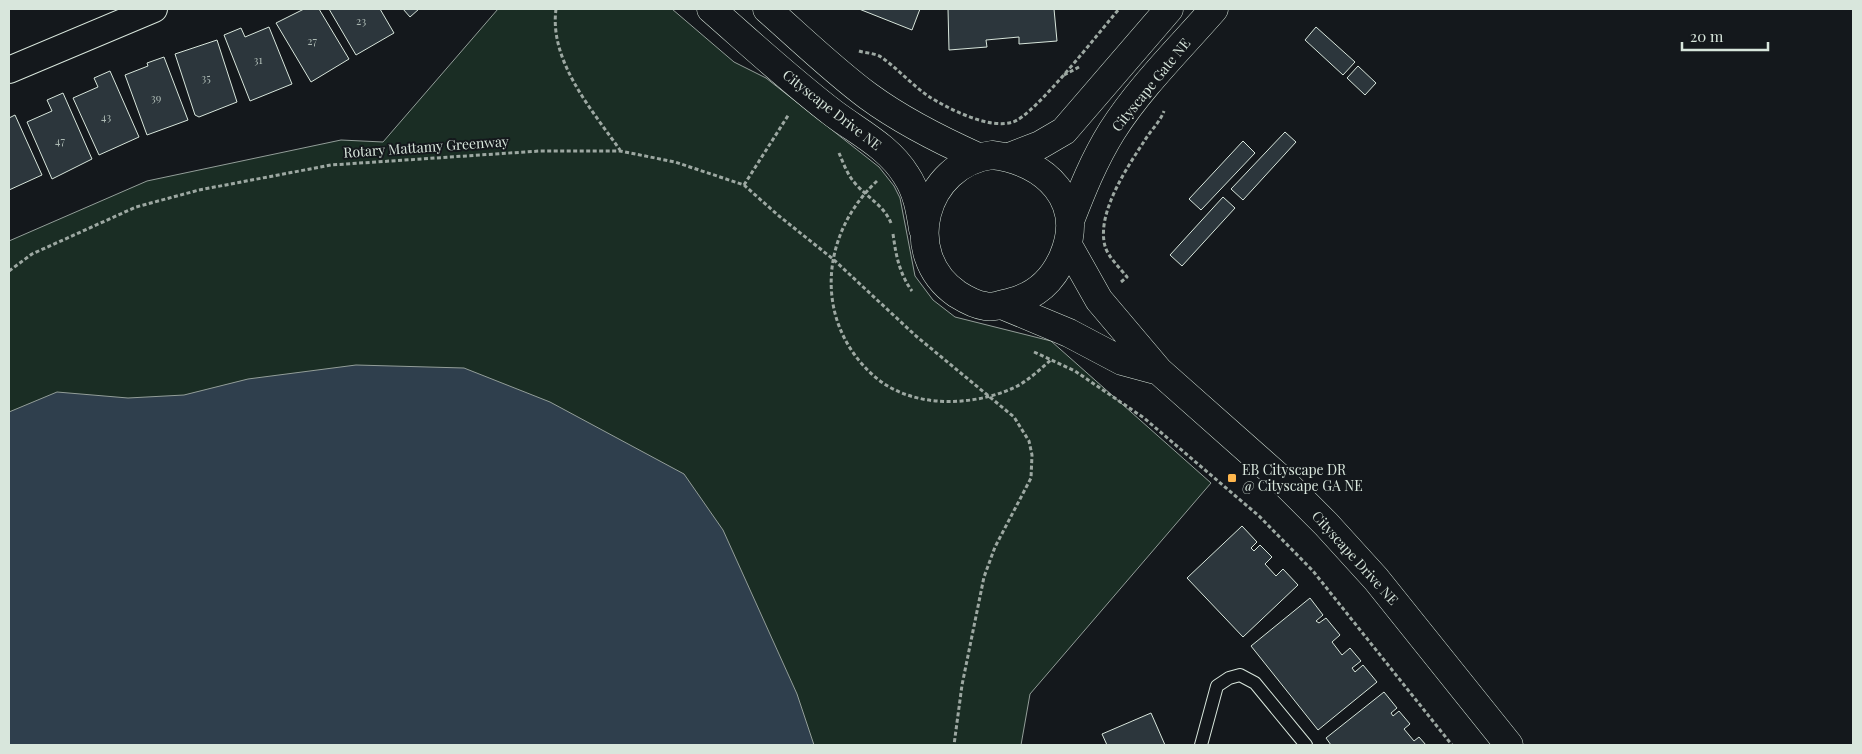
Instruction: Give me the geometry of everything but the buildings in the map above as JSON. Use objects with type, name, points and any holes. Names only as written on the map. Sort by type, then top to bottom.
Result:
[{"type":"street","points":[[9,70],[154,9]]},
{"type":"street","name":"Cityscape Drive NE","points":[[711,9],[808,92],[883,149],[897,163],[909,179],[919,203],[923,230]]},
{"type":"street","points":[[767,9],[852,84],[883,107],[930,134],[978,157]]},
{"type":"street","points":[[1009,157],[1040,146],[1064,131],[1169,9]]},
{"type":"street","name":"Cityscape Gate NE","points":[[1069,233],[1093,166],[1112,131],[1137,97],[1214,9]]},
{"type":"street","points":[[992,155],[1009,157],[1032,166],[1058,188],[1066,204],[1069,233],[1051,280],[1022,300],[1002,305],[985,306],[966,300],[949,288],[934,273],[926,254],[923,230],[929,206],[936,191],[954,171],[978,157],[992,155]]},
{"type":"street","name":"Cityscape Drive NE","points":[[1069,233],[1099,300],[1159,371],[1282,480],[1326,524],[1376,579],[1509,745]]},
{"type":"street","name":"Cityscape Drive NE","points":[[1002,305],[1069,333],[1122,361],[1159,371]]},
{"type":"lane","points":[[1201,745],[1217,686],[1229,678],[1240,675],[1255,683],[1306,745]]},
{"type":"path","points":[[556,9],[559,49],[576,84],[620,151]]},
{"type":"path","points":[[879,56],[914,86],[938,102],[975,119],[1006,124],[1018,120],[1036,106],[1119,9]]},
{"type":"path","points":[[744,185],[783,121],[808,92]]},
{"type":"path","points":[[1120,282],[1127,277],[1105,247],[1105,221],[1115,193],[1133,160],[1161,119]]},
{"type":"path","name":"Rotary Mattamy Greenway","points":[[9,271],[32,254],[136,207],[199,190],[330,165],[540,151],[620,151],[675,162],[729,178],[744,185],[833,259],[888,312],[1014,418],[1023,429],[1029,441],[1032,466],[1031,478],[995,547],[984,577],[962,685],[954,745]]},
{"type":"path","points":[[880,178],[850,211],[837,239],[833,259],[831,291],[836,319],[844,339],[874,377],[896,391],[921,399],[967,401],[989,397],[1023,383],[1056,353]]},
{"type":"path","points":[[1050,360],[1074,371],[1144,418],[1259,516],[1312,571],[1452,745]]},
{"type":"green space","points":[[498,9],[672,9],[734,62],[766,78],[879,167],[894,186],[900,198],[915,276],[933,300],[955,317],[1051,341],[1211,483],[1030,694],[1021,745],[9,745],[9,241],[147,181],[341,140],[383,142]]},
{"type":"water","points":[[356,365],[464,368],[550,402],[684,474],[723,530],[797,694],[814,745],[9,745],[9,412],[57,392],[128,398],[184,395],[248,379]]},
{"type":"place","name":"EB Cityscape DR @ Cityscape GA NE","points":[[1232,478]]}]
